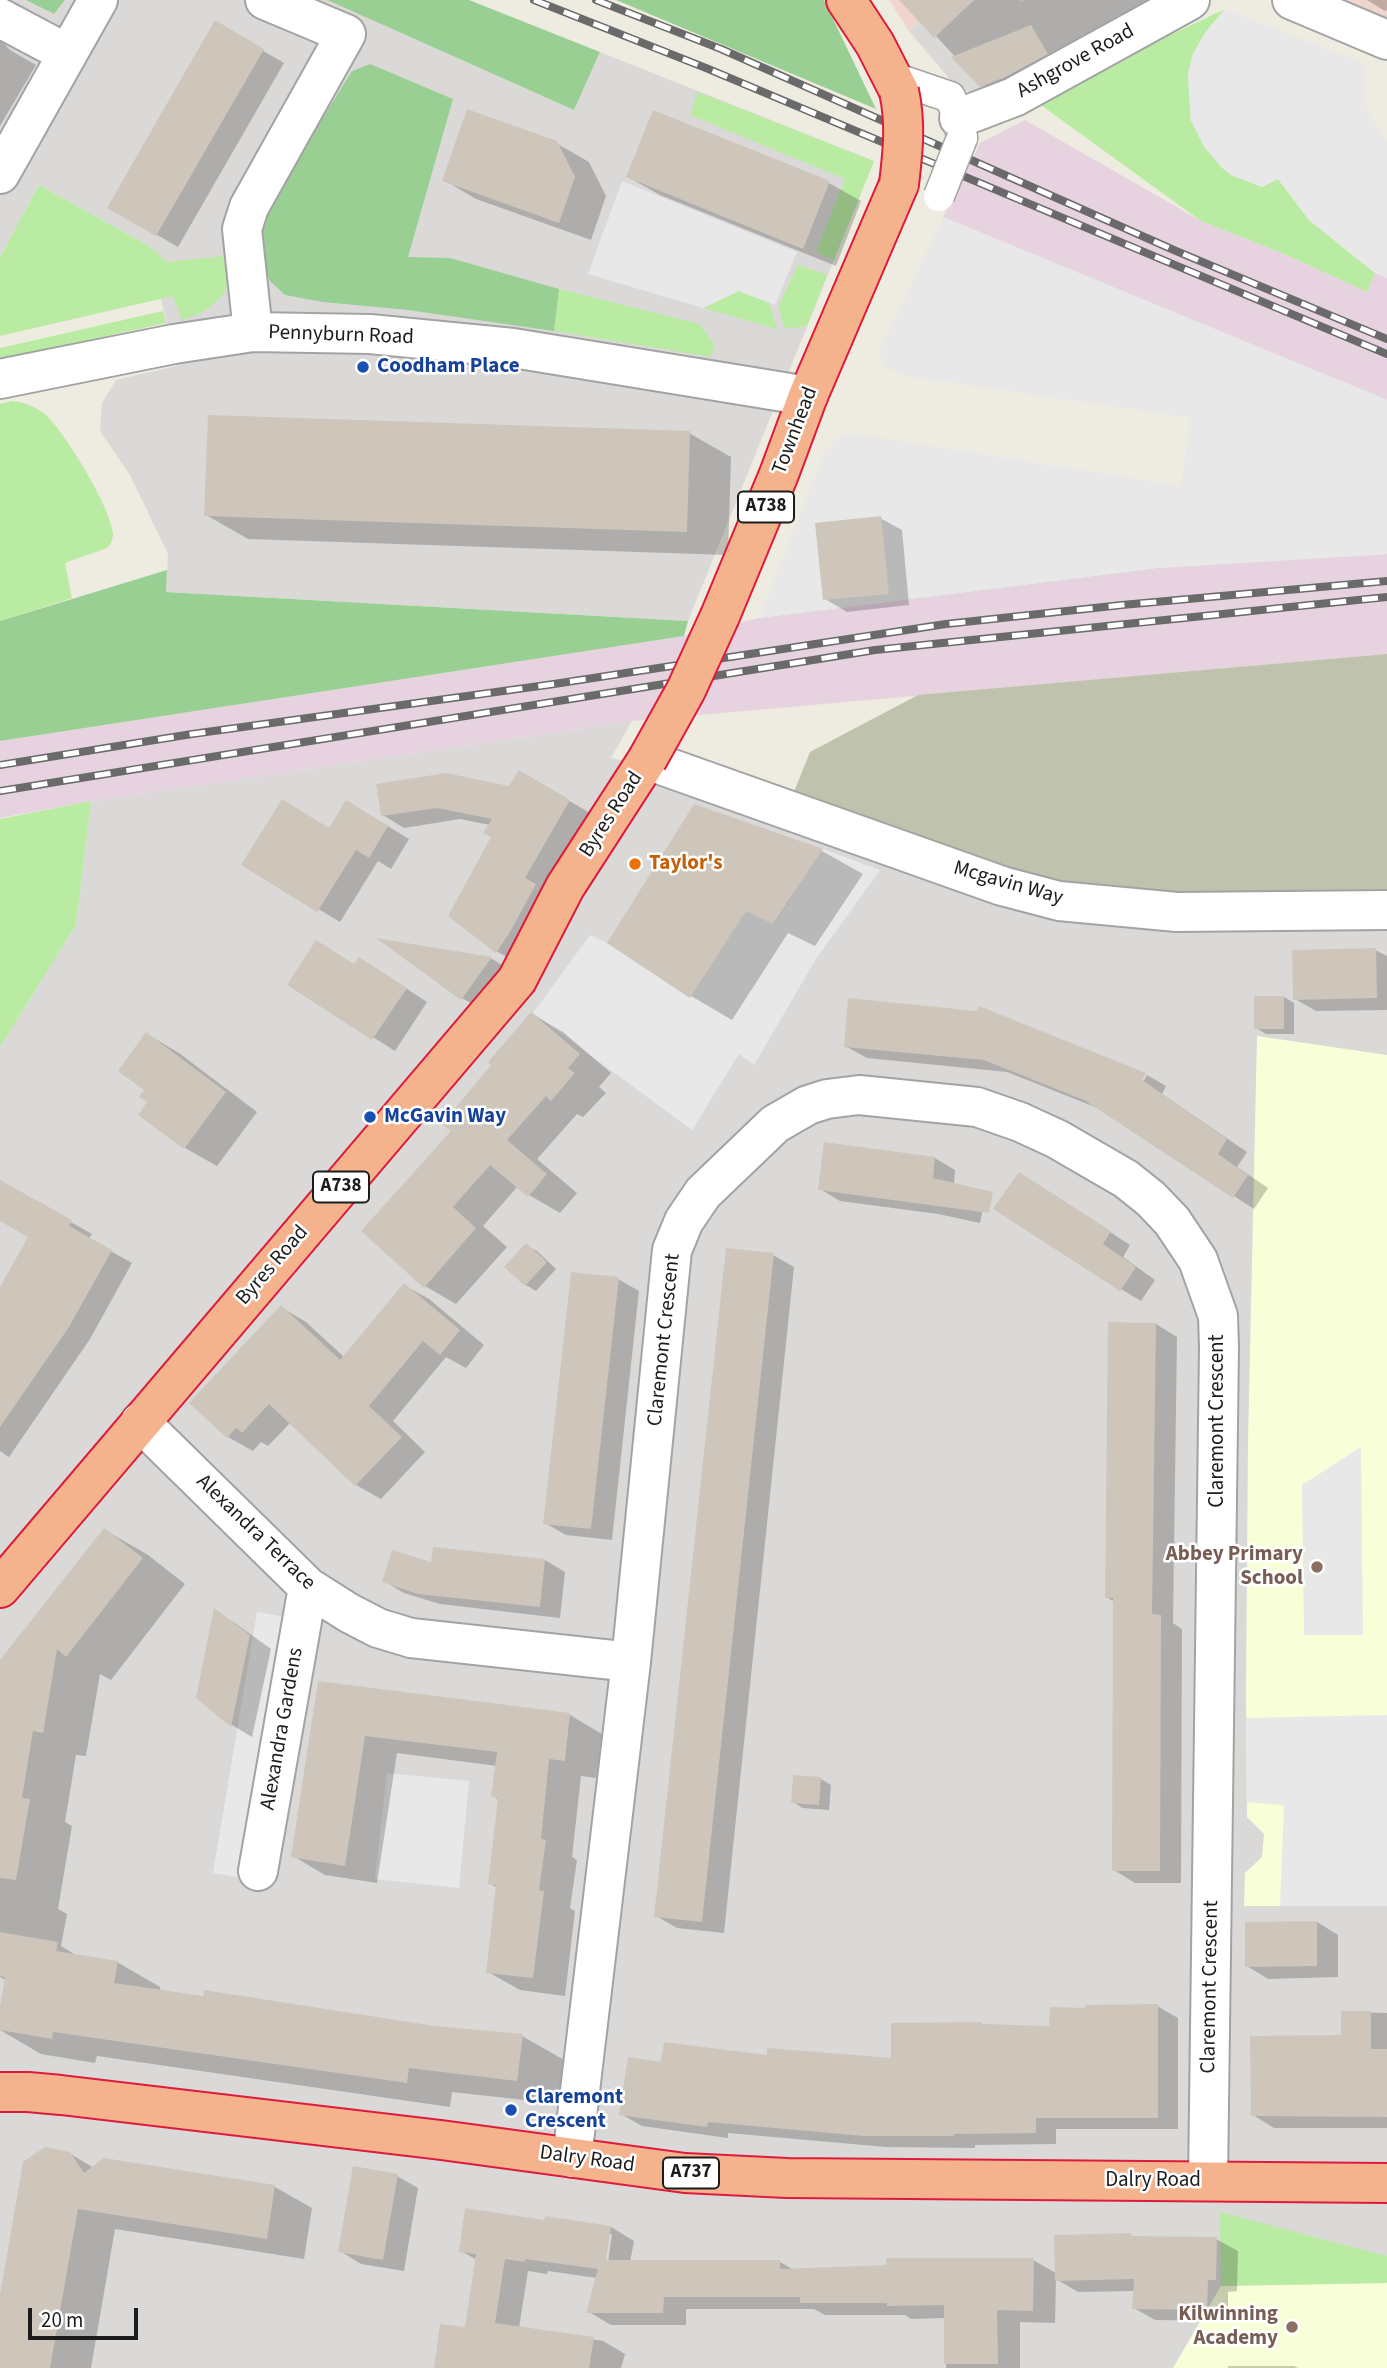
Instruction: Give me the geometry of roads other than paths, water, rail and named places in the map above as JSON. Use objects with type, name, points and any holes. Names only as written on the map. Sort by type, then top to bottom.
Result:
[{"type":"highway","name":"A738","points":[[846,0],[875,44],[897,85]]},
{"type":"highway","name":"Townhead","points":[[647,760],[686,690],[720,616],[808,396],[899,184],[904,130],[897,85]]},
{"type":"highway","name":"Byres Road","points":[[0,1588],[517,980],[565,887],[647,760]]},
{"type":"highway","name":"Dalry Road","points":[[0,2092],[61,2095],[685,2172],[787,2178],[1387,2183]]},
{"type":"street","points":[[0,174],[98,0]]},
{"type":"street","points":[[253,332],[242,229],[249,207],[346,34],[265,0]]},
{"type":"street","name":"Ashgrove Road","points":[[960,128],[1190,0]]},
{"type":"street","points":[[1292,0],[1387,40]]},
{"type":"street","points":[[0,18],[66,53]]},
{"type":"street","points":[[897,85],[950,97],[960,128],[939,196]]},
{"type":"street","name":"Pennyburn Road","points":[[0,379],[174,344],[253,332],[370,334],[513,348],[808,396]]},
{"type":"street","name":"Mcgavin Way","points":[[647,760],[1002,886],[1059,901],[1177,912],[1387,910]]},
{"type":"street","name":"Claremont Crescent","points":[[572,2158],[631,1662],[672,1250],[684,1221],[703,1193],[775,1124],[808,1105],[827,1099],[859,1095],[977,1107],[1057,1139],[1126,1179],[1172,1221],[1198,1260],[1218,1316],[1208,2181]]},
{"type":"street","name":"Alexandra Terrace","points":[[140,1422],[308,1587],[378,1628],[411,1638],[631,1662]]},
{"type":"street","name":"Alexandra Gardens","points":[[258,1871],[308,1587]]},
{"type":"railway","points":[[534,0],[706,68],[1387,354]]},
{"type":"railway","points":[[596,0],[721,49],[1176,251],[1387,339]]},
{"type":"railway","points":[[0,765],[192,734],[554,684],[946,624],[1387,581]]},
{"type":"railway","points":[[0,791],[875,650],[1387,597]]},
{"type":"place","name":"Coodham Place","points":[[363,367]]},
{"type":"place","name":"Taylor's","points":[[635,864]]},
{"type":"place","name":"McGavin Way","points":[[370,1117]]},
{"type":"place","name":"Abbey Primary School","points":[[1317,1567]]},
{"type":"place","name":"Claremont Crescent","points":[[511,2110]]},
{"type":"place","name":"Kilwinning Academy","points":[[1292,2327]]}]
